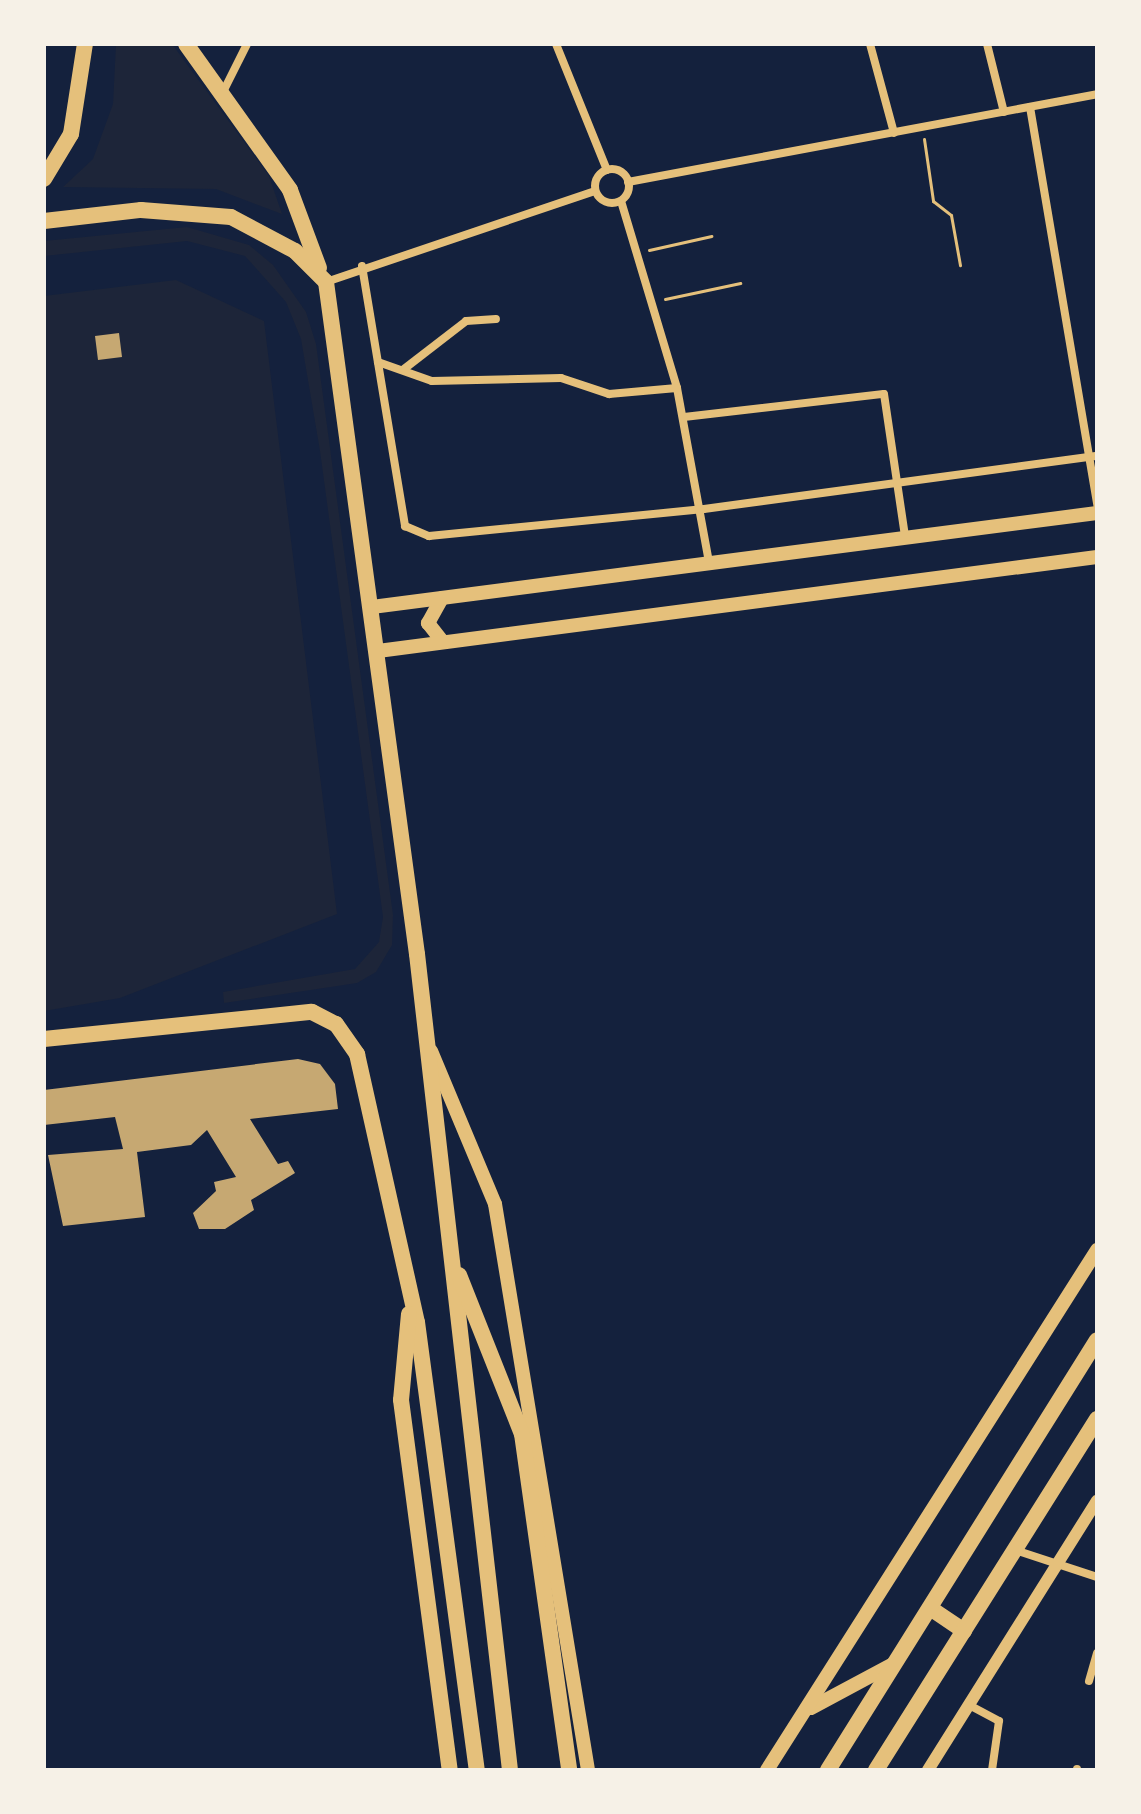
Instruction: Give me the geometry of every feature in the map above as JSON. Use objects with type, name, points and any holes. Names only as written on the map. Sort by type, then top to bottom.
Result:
[{"type":"main road","points":[[44,179],[71,134],[85,44]]},
{"type":"main road","points":[[186,44],[224,90],[290,190],[323,275],[372,607],[417,954],[510,1770]]},
{"type":"main road","points":[[44,221],[187,209],[264,232],[323,275]]},
{"type":"main road","points":[[372,607],[1097,513]]},
{"type":"main road","points":[[378,651],[1097,557]]},
{"type":"main road","points":[[442,598],[428,623],[443,642]]},
{"type":"main road","points":[[44,1039],[312,1012],[336,1024],[357,1054],[417,1322],[477,1770]]},
{"type":"main road","points":[[427,1041],[495,1204],[588,1770]]},
{"type":"main road","points":[[767,1770],[1097,1250]]},
{"type":"main road","points":[[450,1254],[522,1434],[569,1770]]},
{"type":"main road","points":[[411,1289],[401,1400],[450,1770]]},
{"type":"main road","points":[[828,1770],[1097,1340]]},
{"type":"main road","points":[[876,1770],[1097,1419]]},
{"type":"main road","points":[[930,1608],[964,1631]]},
{"type":"main road","points":[[808,1709],[896,1663]]},
{"type":"street","points":[[224,90],[247,44]]},
{"type":"street","points":[[556,44],[607,170],[628,182],[1097,94]]},
{"type":"street","points":[[870,44],[894,133]]},
{"type":"street","points":[[987,44],[1004,112]]},
{"type":"street","points":[[1030,107],[1092,456],[1097,505]]},
{"type":"street","points":[[323,275],[362,266],[595,191],[607,170]]},
{"type":"street","points":[[628,182],[621,201],[677,388],[704,509],[709,563]]},
{"type":"street","points":[[595,191],[605,202],[621,201]]},
{"type":"street","points":[[362,266],[405,526],[429,536],[704,509],[1092,456]]},
{"type":"street","points":[[404,369],[466,321],[496,319]]},
{"type":"street","points":[[378,362],[432,381],[561,378],[609,394],[677,388]]},
{"type":"street","points":[[684,417],[884,394],[905,537]]},
{"type":"street","points":[[928,1770],[1097,1501]]},
{"type":"street","points":[[1015,1550],[1097,1577]]},
{"type":"street","points":[[1089,1681],[1097,1653]]},
{"type":"street","points":[[969,1705],[999,1721],[992,1770]]},
{"type":"path","points":[[923,127],[933,201],[951,215],[960,265]]},
{"type":"path","points":[[638,253],[711,236]]},
{"type":"path","points":[[652,301],[740,283]]},
{"type":"shaded area","points":[[116,44],[172,44],[269,176],[282,214],[216,189],[63,187],[93,159],[113,104]]},
{"type":"shaded area","points":[[187,227],[249,245],[273,265],[306,312],[316,344],[393,915],[392,945],[376,972],[357,983],[224,1003],[223,992],[355,969],[379,942],[383,917],[320,451],[301,339],[286,302],[245,256],[187,241],[44,256],[44,241]]},
{"type":"shaded area","points":[[176,280],[264,321],[337,914],[120,998],[44,1011],[44,296]]},
{"type":"building","points":[[119,333],[122,357],[98,360],[95,336]]},
{"type":"building","points":[[298,1059],[320,1064],[335,1084],[338,1109],[250,1119],[278,1164],[288,1161],[295,1173],[251,1200],[254,1210],[225,1229],[199,1229],[193,1213],[216,1191],[214,1182],[236,1177],[207,1130],[191,1145],[137,1152],[145,1217],[63,1226],[48,1155],[123,1149],[115,1117],[44,1125],[44,1090]]}]
